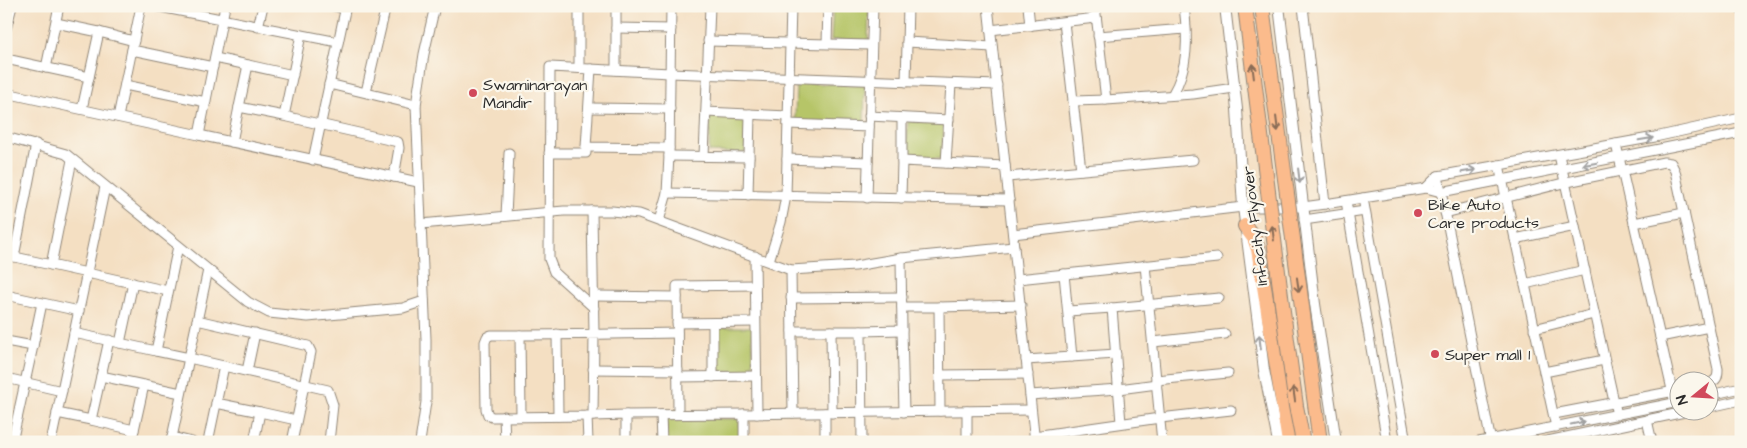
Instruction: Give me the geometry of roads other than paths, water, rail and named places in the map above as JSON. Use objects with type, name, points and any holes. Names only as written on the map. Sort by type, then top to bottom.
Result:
[{"type":"highway","name":"Infocity Flyover","points":[[1245,6],[1283,314],[1303,442]]},
{"type":"highway","points":[[1262,6],[1320,442]]},
{"type":"highway","points":[[1245,226],[1254,238],[1258,249],[1289,442]]},
{"type":"street","points":[[6,29],[12,6]]},
{"type":"street","points":[[46,68],[59,6]]},
{"type":"street","points":[[118,117],[141,6]]},
{"type":"street","points":[[155,6],[338,42]]},
{"type":"street","points":[[199,135],[225,6]]},
{"type":"street","points":[[258,27],[262,6]]},
{"type":"street","points":[[314,160],[346,8],[334,6]]},
{"type":"street","points":[[366,92],[386,6]]},
{"type":"street","points":[[420,442],[426,402],[416,105],[424,54],[435,6]]},
{"type":"street","points":[[579,6],[579,68]]},
{"type":"street","points":[[616,6],[616,70]]},
{"type":"street","points":[[660,221],[667,193],[671,6]]},
{"type":"street","points":[[704,156],[710,6]]},
{"type":"street","points":[[768,261],[781,222],[786,196],[791,6]]},
{"type":"street","points":[[827,44],[828,6]]},
{"type":"street","points":[[867,198],[873,6]]},
{"type":"street","points":[[906,82],[908,6]]},
{"type":"street","points":[[988,6],[1034,439],[1121,423],[1231,410]]},
{"type":"street","points":[[1028,6],[1030,26]]},
{"type":"street","points":[[1095,6],[1106,100]]},
{"type":"street","points":[[1172,95],[1180,82],[1184,69],[1186,51],[1184,6]]},
{"type":"street","points":[[1225,6],[1237,109],[1245,226],[1264,370],[1278,442]]},
{"type":"street","points":[[1279,6],[1316,314],[1336,442]]},
{"type":"street","points":[[1303,6],[1325,204]]},
{"type":"street","points":[[990,30],[1096,18]]},
{"type":"street","points":[[1064,22],[1081,170]]},
{"type":"street","points":[[56,23],[99,32],[133,45],[214,62],[248,65],[293,74]]},
{"type":"street","points":[[616,28],[671,29]]},
{"type":"street","points":[[1098,36],[1185,29]]},
{"type":"street","points":[[82,109],[99,32]]},
{"type":"street","points":[[284,116],[301,35]]},
{"type":"street","points":[[708,41],[871,45]]},
{"type":"street","points":[[907,42],[992,47]]},
{"type":"street","points":[[6,59],[89,77]]},
{"type":"street","points":[[232,142],[248,65]]},
{"type":"street","points":[[594,308],[554,272],[548,259],[550,67],[996,85]]},
{"type":"street","points":[[549,153],[586,153],[591,69]]},
{"type":"street","points":[[329,84],[416,105]]},
{"type":"street","points":[[946,163],[951,84]]},
{"type":"street","points":[[125,85],[206,102]]},
{"type":"street","points":[[1073,101],[1172,95],[1234,88]]},
{"type":"street","points":[[6,93],[418,182]]},
{"type":"street","points":[[240,107],[398,142],[399,148],[394,177]]},
{"type":"street","points":[[589,108],[670,109]]},
{"type":"street","points":[[706,112],[750,114],[788,120],[869,127]]},
{"type":"street","points":[[748,195],[750,114]]},
{"type":"street","points":[[869,116],[948,120]]},
{"type":"street","points":[[901,198],[902,118]]},
{"type":"street","points":[[1426,188],[1438,176],[1559,155],[1741,118]]},
{"type":"street","points":[[1013,234],[1243,207],[1303,207],[1426,188],[1441,192],[1741,133]]},
{"type":"street","points":[[6,137],[66,154],[248,302],[269,313],[308,317],[403,308],[424,301]]},
{"type":"street","points":[[36,144],[9,257],[168,291]]},
{"type":"street","points":[[1616,144],[1660,338],[1670,371]]},
{"type":"street","points":[[586,147],[704,156],[749,157]]},
{"type":"street","points":[[506,216],[509,153]]},
{"type":"street","points":[[1559,155],[1617,415]]},
{"type":"street","points":[[787,159],[868,162]]},
{"type":"street","points":[[51,265],[72,160]]},
{"type":"street","points":[[1007,177],[1193,160]]},
{"type":"street","points":[[902,161],[1005,166]]},
{"type":"street","points":[[1445,213],[1566,182],[1664,162],[1670,163],[1676,171],[1718,370]]},
{"type":"street","points":[[1499,166],[1556,427]]},
{"type":"street","points":[[1438,176],[1491,441]]},
{"type":"street","points":[[51,442],[105,187]]},
{"type":"street","points":[[667,193],[1009,200]]},
{"type":"street","points":[[1363,198],[1406,442]]},
{"type":"street","points":[[1346,201],[1387,442]]},
{"type":"street","points":[[421,224],[506,216],[612,210],[639,214],[660,221],[791,270],[855,266],[901,258],[1014,248]]},
{"type":"street","points":[[588,442],[594,334],[592,211]]},
{"type":"street","points":[[1304,220],[1365,211]]},
{"type":"street","points":[[1634,223],[1684,213]]},
{"type":"street","points":[[1515,239],[1575,226]]},
{"type":"street","points":[[156,351],[178,246]]},
{"type":"street","points":[[754,256],[757,414]]},
{"type":"street","points":[[901,258],[904,412]]},
{"type":"street","points":[[1018,279],[1217,258]]},
{"type":"street","points":[[1145,265],[1162,442]]},
{"type":"street","points":[[192,442],[171,440],[208,270]]},
{"type":"street","points":[[791,270],[793,413]]},
{"type":"street","points":[[1525,284],[1585,270]]},
{"type":"street","points":[[1064,274],[1072,357]]},
{"type":"street","points":[[120,343],[133,283]]},
{"type":"street","points":[[678,414],[676,286],[755,285]]},
{"type":"street","points":[[6,295],[79,311]]},
{"type":"street","points":[[594,296],[677,297]]},
{"type":"street","points":[[792,298],[902,296]]},
{"type":"street","points":[[1068,311],[1220,298]]},
{"type":"street","points":[[12,442],[42,303]]},
{"type":"street","points":[[902,307],[1020,306]]},
{"type":"street","points":[[939,307],[940,412]]},
{"type":"street","points":[[1112,308],[1121,423]]},
{"type":"street","points":[[1534,328],[1594,314]]},
{"type":"street","points":[[197,320],[308,346],[311,352],[292,442]]},
{"type":"street","points":[[677,323],[756,322]]},
{"type":"street","points":[[712,323],[713,377]]},
{"type":"street","points":[[1660,338],[1709,327]]},
{"type":"street","points":[[792,331],[902,330]]},
{"type":"street","points":[[825,442],[831,331]]},
{"type":"street","points":[[860,331],[862,442]]},
{"type":"street","points":[[74,333],[328,390],[333,405],[329,442]]},
{"type":"street","points":[[247,371],[255,333]]},
{"type":"street","points":[[677,333],[491,335],[487,337],[486,342],[486,409],[488,415],[492,417],[1032,410]]},
{"type":"street","points":[[557,334],[558,416]]},
{"type":"street","points":[[1152,342],[1225,334]]},
{"type":"street","points":[[520,335],[521,416]]},
{"type":"street","points":[[6,340],[33,346]]},
{"type":"street","points":[[91,420],[108,340]]},
{"type":"street","points":[[1026,360],[1116,354]]},
{"type":"street","points":[[1544,372],[1604,360]]},
{"type":"street","points":[[208,442],[224,366]]},
{"type":"street","points":[[593,369],[713,377],[756,376]]},
{"type":"street","points":[[1030,395],[1119,389],[1156,382],[1228,373]]},
{"type":"street","points":[[940,375],[1028,374]]},
{"type":"street","points":[[101,376],[181,393]]},
{"type":"street","points":[[6,378],[62,391]]},
{"type":"street","points":[[131,442],[144,385]]},
{"type":"street","points":[[1720,393],[1741,388]]},
{"type":"street","points":[[1554,414],[1670,392]]},
{"type":"street","points":[[1720,405],[1741,400]]},
{"type":"street","points":[[216,403],[296,420]]},
{"type":"street","points":[[1479,442],[1670,404]]},
{"type":"street","points":[[967,411],[967,442]]},
{"type":"street","points":[[254,442],[260,412]]},
{"type":"street","points":[[57,413],[134,430]]},
{"type":"street","points":[[744,414],[744,442]]},
{"type":"street","points":[[626,415],[626,442]]},
{"type":"street","points":[[661,415],[662,442]]},
{"type":"street","points":[[1543,442],[1670,415]]},
{"type":"street","points":[[504,416],[505,442]]},
{"type":"street","points":[[1647,420],[1652,442]]},
{"type":"place","name":"Swaminarayan Mandir","points":[[473,93]]},
{"type":"place","name":"Bike Auto Care products","points":[[1418,213]]},
{"type":"place","name":"Super mall 1","points":[[1435,354]]}]
